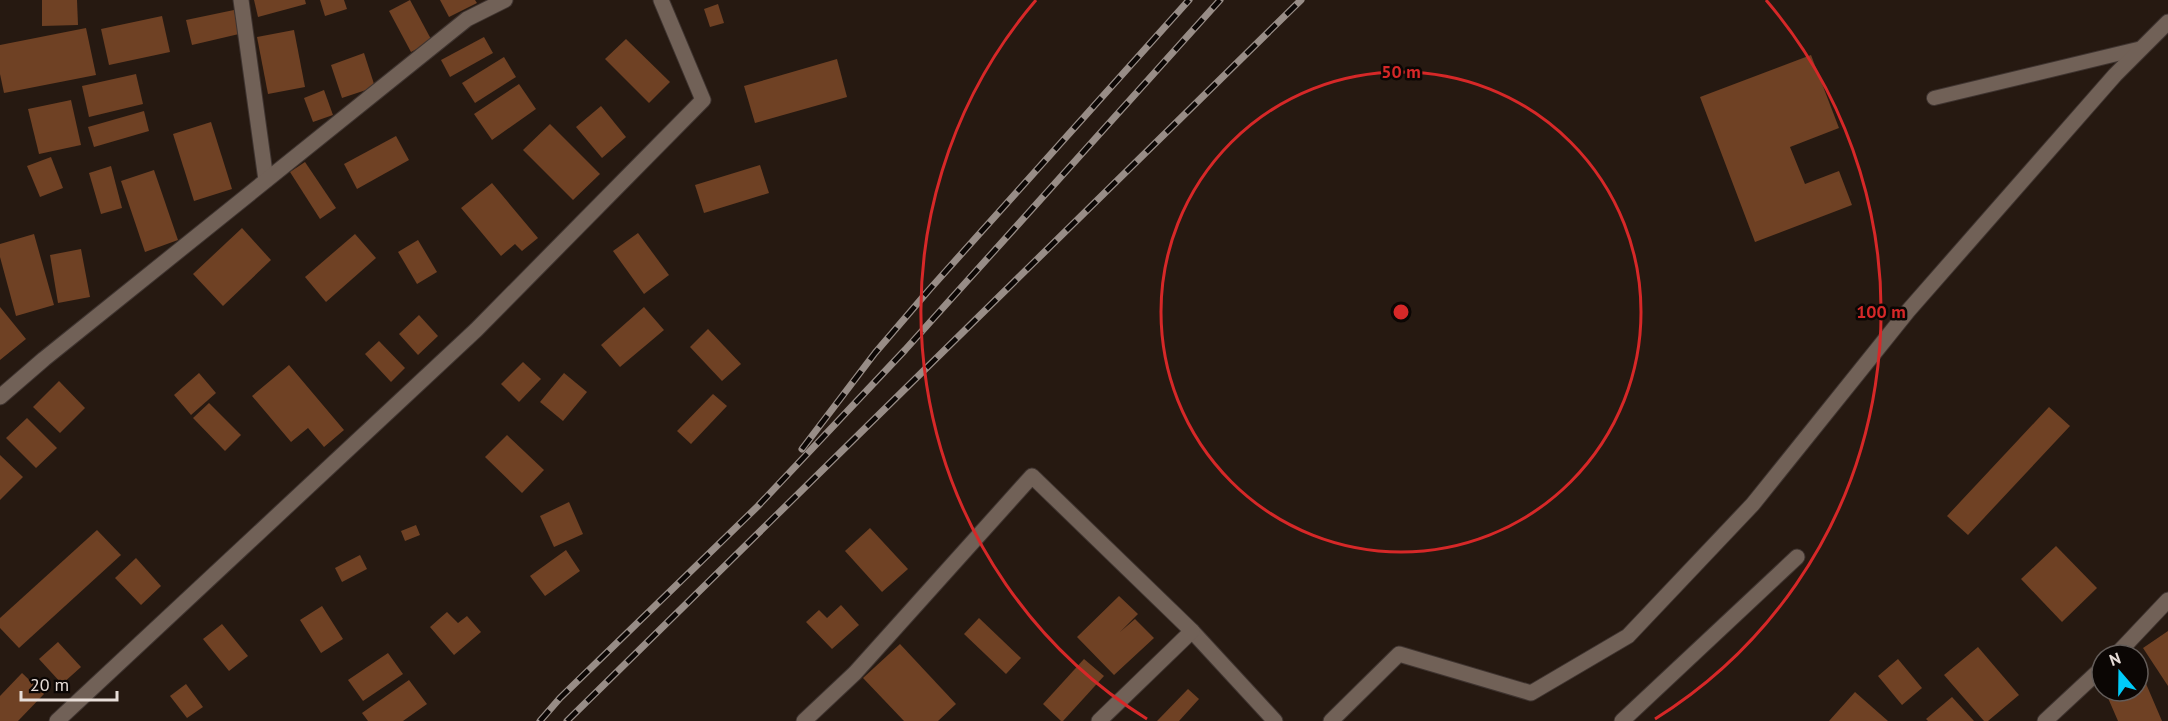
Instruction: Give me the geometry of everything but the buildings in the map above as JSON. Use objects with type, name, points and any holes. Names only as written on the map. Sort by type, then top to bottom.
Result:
[{"type":"street","points":[[241,0],[267,180]]},
{"type":"street","points":[[0,397],[466,20],[505,0]]},
{"type":"street","points":[[57,721],[476,330],[703,100],[661,0]]},
{"type":"street","points":[[1331,721],[1399,654],[1531,693],[1628,636],[1753,504],[1908,311],[2115,75],[2168,22]]},
{"type":"street","points":[[804,721],[855,673],[1032,476],[1192,631],[1275,721]]},
{"type":"street","points":[[1622,721],[1797,557]]},
{"type":"street","points":[[2127,643],[2168,600]]},
{"type":"street","points":[[1099,721],[1192,631]]},
{"type":"street","points":[[2045,721],[2090,679]]},
{"type":"lane","points":[[1934,98],[2142,48]]},
{"type":"railway","points":[[802,449],[875,353],[929,290],[1189,0]]},
{"type":"railway","points":[[540,721],[560,698],[758,506],[905,350],[1220,0]]},
{"type":"railway","points":[[567,721],[1301,0]]}]
